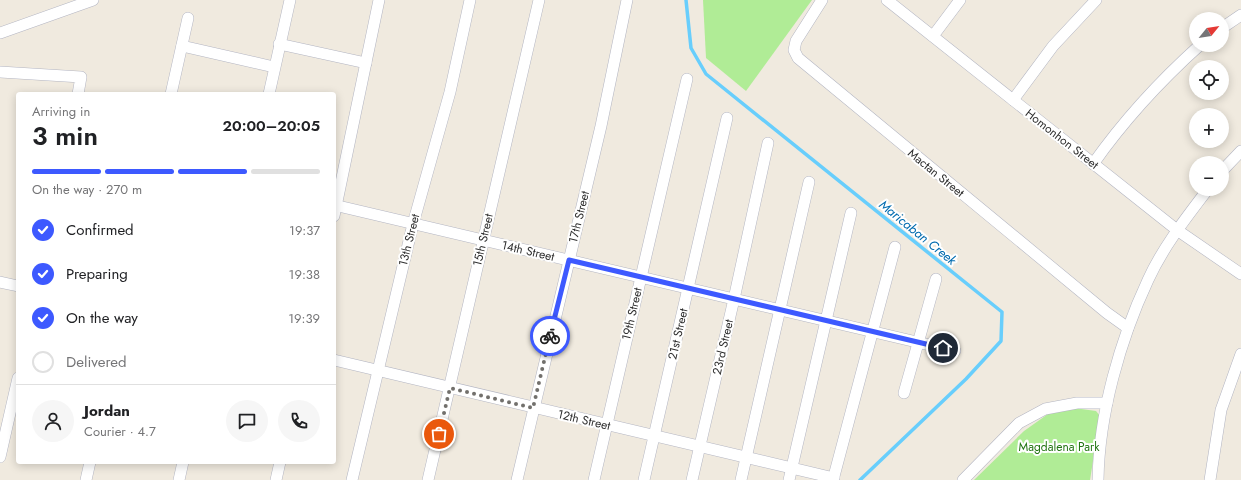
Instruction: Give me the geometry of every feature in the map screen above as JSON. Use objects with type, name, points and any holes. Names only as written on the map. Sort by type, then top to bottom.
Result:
[{"type":"street","points":[[0,33],[93,0]]},
{"type":"street","points":[[268,92],[290,0]]},
{"type":"street","points":[[336,204],[379,0]]},
{"type":"street","name":"13th Street","points":[[352,480],[413,224],[450,92],[470,0]]},
{"type":"street","name":"15th Street","points":[[428,480],[450,388],[482,240],[539,0]]},
{"type":"street","name":"17th Street","points":[[517,480],[601,126],[627,0]]},
{"type":"street","name":"Mactan Street","points":[[822,0],[796,41],[794,50],[798,58],[1082,293],[1128,328]]},
{"type":"street","name":"Homonhon Street","points":[[887,0],[1177,230],[1241,274]]},
{"type":"street","points":[[933,36],[960,0]]},
{"type":"street","points":[[1013,100],[1053,46],[1096,0]]},
{"type":"street","points":[[1229,23],[1241,15]]},
{"type":"street","points":[[171,92],[188,18]]},
{"type":"street","points":[[279,44],[366,63]]},
{"type":"street","points":[[182,46],[274,67]]},
{"type":"street","points":[[1093,164],[1133,112],[1173,69],[1192,52]]},
{"type":"street","points":[[0,72],[81,77],[78,92]]},
{"type":"street","name":"19th Street","points":[[594,480],[687,79]]},
{"type":"street","name":"21st Street","points":[[644,480],[727,118]]},
{"type":"street","name":"23rd Street","points":[[692,480],[768,143]]},
{"type":"street","points":[[1229,163],[1241,150]]},
{"type":"street","points":[[741,480],[809,182]]},
{"type":"street","points":[[1098,480],[1107,403],[1128,328],[1148,280],[1177,230],[1203,196]]},
{"type":"street","name":"14th Street","points":[[336,209],[413,224],[956,352]]},
{"type":"street","points":[[789,480],[851,213]]},
{"type":"street","points":[[833,479],[895,247]]},
{"type":"street","points":[[904,393],[917,342],[936,279]]},
{"type":"street","points":[[0,282],[16,286]]},
{"type":"street","points":[[1210,480],[1221,410],[1241,354]]},
{"type":"street","name":"12th Street","points":[[336,360],[833,479]]},
{"type":"street","points":[[0,457],[16,387]]},
{"type":"street","points":[[963,480],[1019,423],[1045,409],[1077,403],[1107,403]]},
{"type":"street","points":[[86,480],[90,464]]},
{"type":"street","points":[[179,480],[183,464]]},
{"type":"street","points":[[276,480],[280,464]]},
{"type":"green space","points":[[703,0],[812,0],[746,91],[706,58]]},
{"type":"green space","name":"Magdalena Park","points":[[1074,408],[1096,411],[1100,416],[1090,480],[974,480],[1024,431],[1048,414]]},
{"type":"waterway","name":"Maricaban Creek","points":[[686,0],[691,48],[706,74],[1002,312],[1001,341],[966,379],[860,480]]},
{"type":"way so far","points":[[439,434],[450,388],[533,408],[550,336]]},
{"type":"route","points":[[550,336],[569,260],[943,348]]}]
